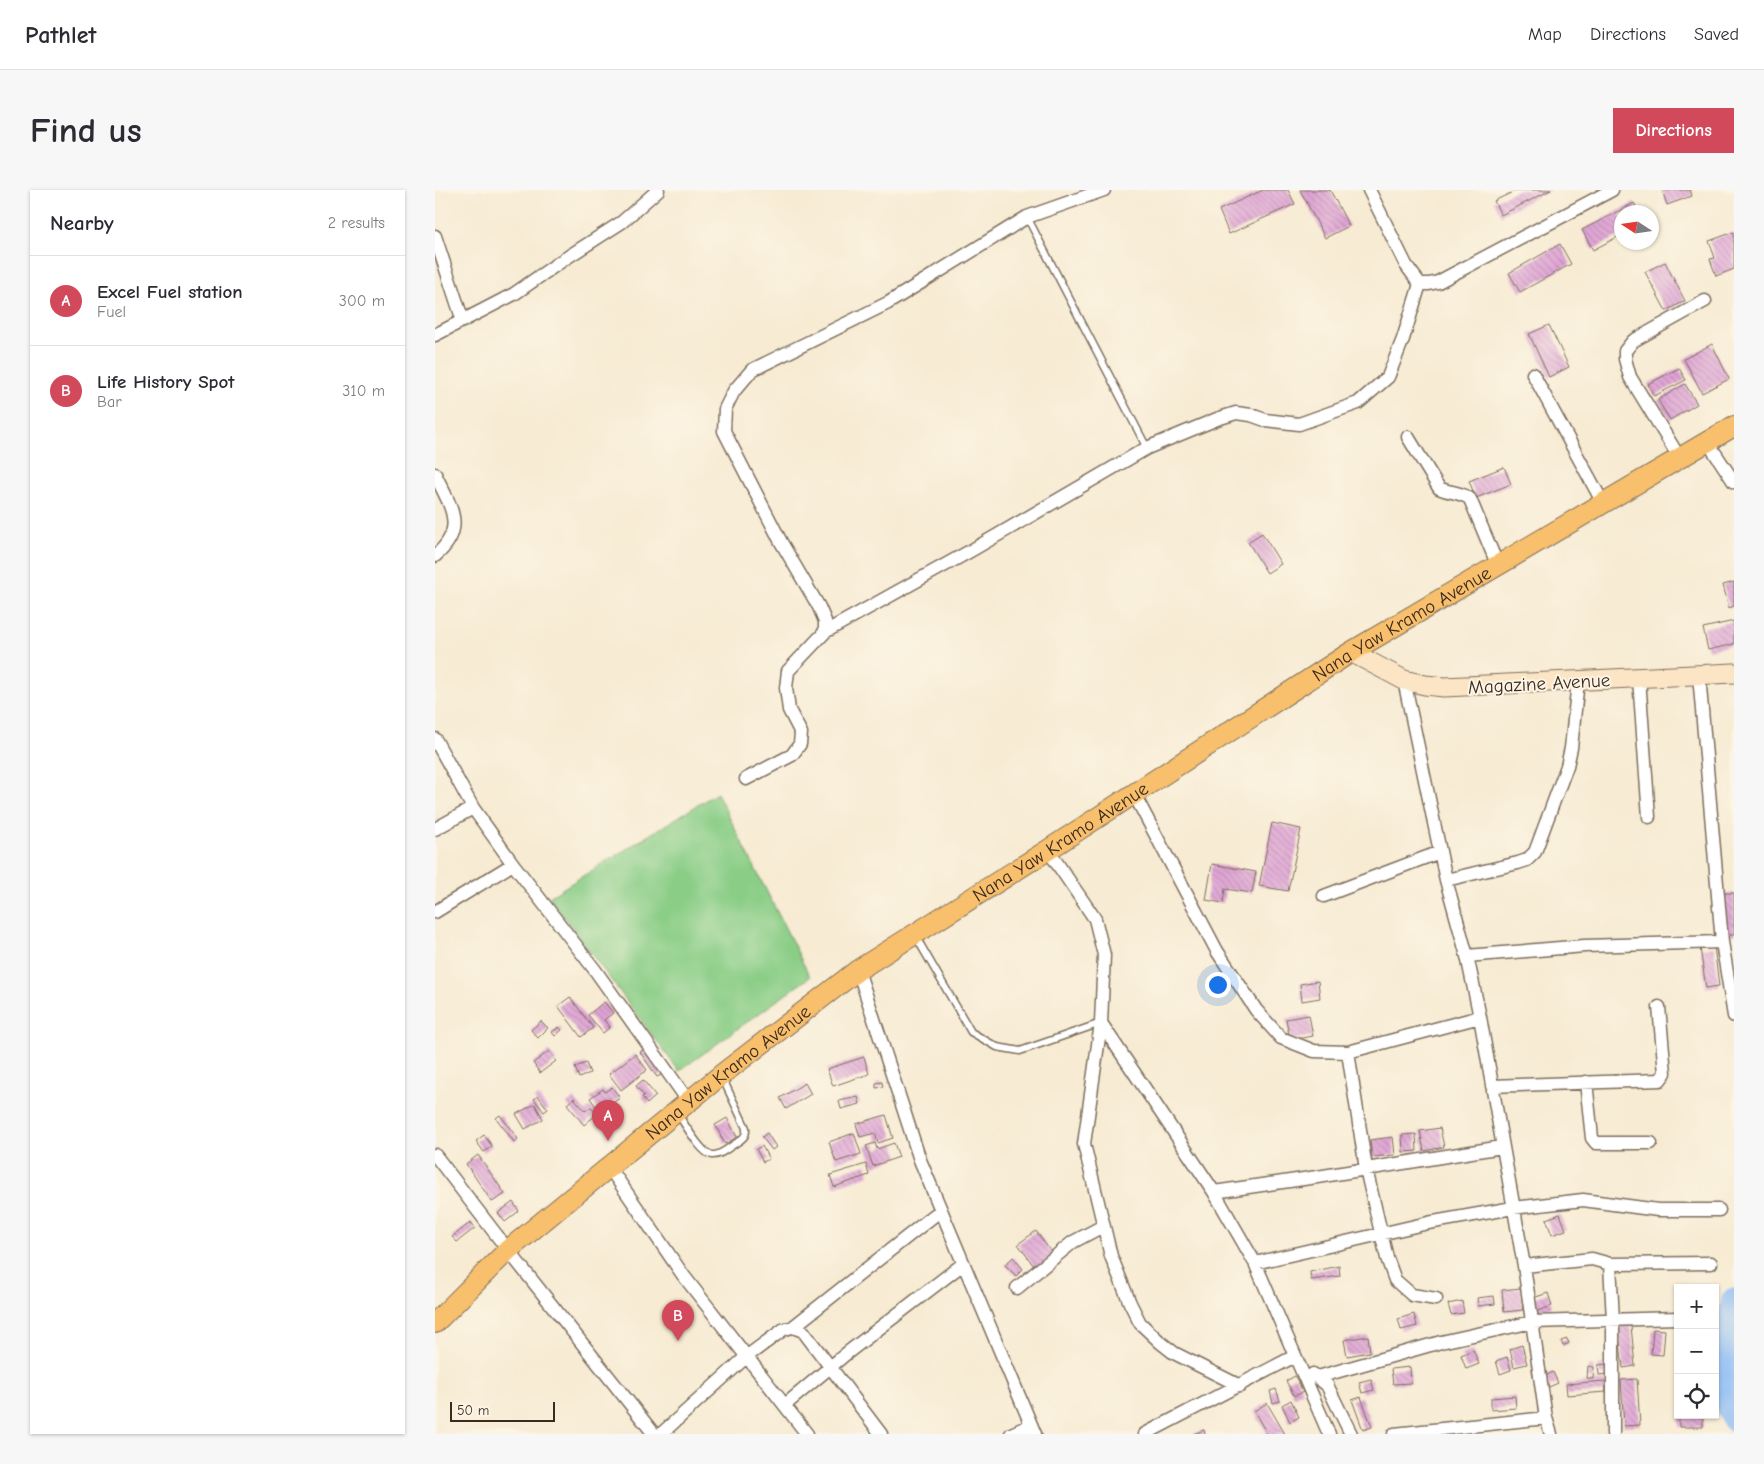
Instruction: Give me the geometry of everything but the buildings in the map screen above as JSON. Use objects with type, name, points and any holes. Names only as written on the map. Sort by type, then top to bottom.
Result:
[{"type":"main road","name":"Nana Yaw Kramo Avenue","points":[[435,1323],[508,1250],[721,1075],[858,970],[1134,794],[1351,652],[1734,426]]},
{"type":"street","points":[[435,335],[514,294],[622,222],[658,190]]},
{"type":"street","points":[[825,632],[825,620],[819,607],[781,542],[723,431],[725,409],[734,391],[752,370],[888,303],[1027,217],[1104,190]]},
{"type":"street","points":[[1369,190],[1406,265],[1420,284]]},
{"type":"street","points":[[1420,284],[1438,282],[1612,190]]},
{"type":"street","points":[[435,236],[463,321]]},
{"type":"street","points":[[746,779],[793,754],[800,744],[801,734],[789,710],[786,688],[788,671],[825,632],[972,550],[1147,448],[1217,418],[1236,413],[1251,415],[1265,420],[1299,424],[1358,403],[1388,377],[1403,339],[1420,284]]},
{"type":"street","points":[[1679,457],[1630,376],[1625,359],[1625,351],[1633,341],[1705,300]]},
{"type":"street","points":[[1533,374],[1603,503]]},
{"type":"street","points":[[1408,437],[1439,488],[1466,495],[1470,499],[1499,566]]},
{"type":"street","points":[[1707,441],[1734,482]]},
{"type":"street","points":[[435,474],[453,512],[453,536],[435,556]]},
{"type":"street","name":"Magazine Avenue","points":[[1351,652],[1403,680],[1425,686],[1444,687],[1734,674]]},
{"type":"street","points":[[1699,675],[1722,942],[1734,1016]]},
{"type":"street","points":[[1639,678],[1649,817]]},
{"type":"street","points":[[1403,680],[1446,880],[1467,956],[1480,1017],[1524,1266],[1546,1418],[1551,1434]]},
{"type":"street","points":[[1446,880],[1518,863],[1527,860],[1535,852],[1567,766],[1579,681]]},
{"type":"street","points":[[435,739],[473,808],[513,864],[595,970],[683,1107]]},
{"type":"street","points":[[1134,794],[1217,951],[1255,1010],[1281,1038],[1314,1051],[1348,1052],[1480,1017]]},
{"type":"street","points":[[435,829],[473,808]]},
{"type":"street","points":[[1047,850],[1095,919],[1104,955],[1101,1023],[1084,1144],[1111,1256],[1140,1323],[1159,1342],[1174,1353],[1240,1386]]},
{"type":"street","points":[[1323,896],[1440,852]]},
{"type":"street","points":[[435,912],[513,864]]},
{"type":"street","points":[[1467,956],[1584,946],[1722,942]]},
{"type":"street","points":[[858,970],[921,1160],[1033,1430],[1011,1434]]},
{"type":"street","points":[[1491,1086],[1660,1080],[1665,1073],[1659,1007]]},
{"type":"street","points":[[1101,1023],[1214,1192],[1255,1263],[1329,1434]]},
{"type":"street","points":[[1348,1052],[1366,1170],[1387,1258],[1395,1280],[1412,1295],[1436,1299]]},
{"type":"street","points":[[1586,1082],[1592,1138],[1596,1143],[1651,1143]]},
{"type":"street","points":[[1214,1192],[1366,1170],[1502,1147]]},
{"type":"street","points":[[435,1155],[654,1434]]},
{"type":"street","points":[[609,1168],[683,1275],[807,1434]]},
{"type":"street","points":[[1255,1263],[1428,1223],[1513,1208],[1583,1200],[1658,1210],[1719,1210]]},
{"type":"street","points":[[661,1434],[746,1357],[784,1330],[793,1327],[941,1210]]},
{"type":"street","points":[[1017,1288],[1073,1242],[1103,1226]]},
{"type":"street","points":[[1524,1266],[1591,1259],[1610,1264],[1711,1263]]},
{"type":"street","points":[[785,1405],[963,1264]]},
{"type":"street","points":[[1610,1264],[1613,1320],[1613,1434]]},
{"type":"street","points":[[1318,1377],[1432,1344],[1532,1322],[1674,1318]]},
{"type":"street","points":[[793,1327],[803,1331],[881,1434]]},
{"type":"street","points":[[1145,1434],[1240,1386],[1298,1361]]},
{"type":"street","points":[[1298,1361],[1327,1385],[1351,1434]]},
{"type":"street","points":[[1394,1434],[1546,1418]]},
{"type":"lane","points":[[1027,217],[1147,448]]},
{"type":"lane","points":[[915,935],[971,1032],[997,1048],[1020,1051],[1101,1023]]},
{"type":"lane","points":[[683,1107],[704,1151],[711,1155],[719,1154],[744,1138],[747,1134],[746,1128],[721,1075]]},
{"type":"green space","points":[[717,793],[810,977],[679,1071],[549,897]]},
{"type":"waterway","points":[[1734,1300],[1724,1360],[1723,1394],[1734,1419]]},
{"type":"place","name":"Excel Fuel station","points":[[608,1141]]},
{"type":"place","name":"Life History Spot","points":[[678,1341]]}]
